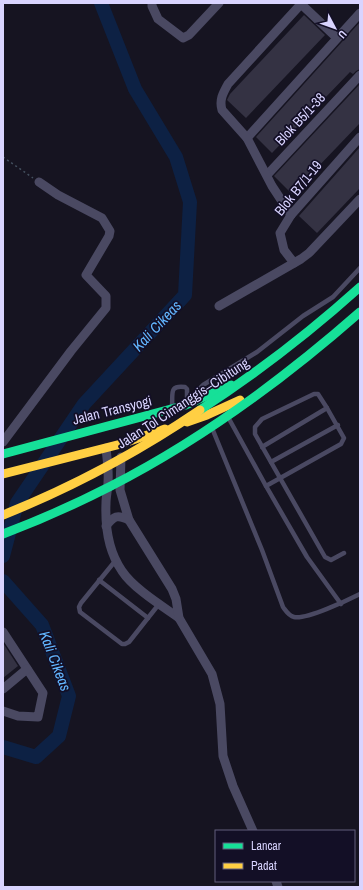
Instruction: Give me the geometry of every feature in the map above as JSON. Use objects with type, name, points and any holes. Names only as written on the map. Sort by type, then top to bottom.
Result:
[{"type":"highway","name":"Jalan Transyogi","points":[[3,454],[186,405],[246,378],[299,348],[318,333],[360,288]]},
{"type":"highway","name":"Jalan Tol Cimanggis–Cibitung","points":[[3,514],[33,503],[85,480],[172,430],[253,375],[328,316],[360,288]]},
{"type":"highway","points":[[3,534],[40,520],[93,496],[145,468],[264,390],[306,358],[360,312]]},
{"type":"highway","points":[[3,474],[121,444],[224,408],[285,377],[325,349],[360,316]]},
{"type":"street","points":[[152,3],[158,19],[184,38],[190,34],[219,3]]},
{"type":"street","points":[[291,215],[272,186],[247,138],[222,110],[221,99],[228,84],[301,4],[337,38]]},
{"type":"street","points":[[247,138],[360,13]]},
{"type":"street","name":"Blok B5/1-38","points":[[267,175],[358,81]]},
{"type":"street","name":"Blok B7/1-19","points":[[294,263],[284,250],[280,233],[291,215],[360,137]]},
{"type":"street","points":[[3,442],[73,348],[106,308],[106,296],[86,275],[109,236],[110,231],[102,218],[58,195],[39,182]]},
{"type":"street","points":[[219,306],[309,253],[360,199]]},
{"type":"street","points":[[121,444],[120,490],[129,520],[172,589],[176,599],[179,618],[212,674],[220,704],[223,756],[233,786],[253,830]]},
{"type":"street","points":[[106,448],[108,482],[106,526],[109,541],[116,560],[122,572],[136,586],[179,618]]},
{"type":"street","points":[[106,526],[113,518],[117,516],[129,520]]},
{"type":"street","points":[[3,710],[18,716],[38,717],[43,693],[4,634]]},
{"type":"street","points":[[3,689],[27,669]]},
{"type":"lane","points":[[198,400],[199,389],[203,384],[256,352],[303,316],[333,297],[360,268]]},
{"type":"lane","points":[[171,409],[173,391],[177,386],[185,387],[187,389],[186,405]]},
{"type":"lane","points":[[266,486],[280,478],[341,444],[344,438],[338,425],[318,394],[314,394],[262,419],[257,424],[255,434],[262,447],[271,462],[280,478],[325,557],[331,560],[344,553]]},
{"type":"lane","points":[[224,408],[266,486],[307,557],[341,604]]},
{"type":"lane","points":[[262,447],[327,408]]},
{"type":"lane","points":[[207,415],[262,550],[283,607],[287,612],[291,616],[300,618],[341,604],[360,594]]},
{"type":"lane","points":[[271,462],[338,425]]},
{"type":"lane","points":[[116,560],[81,603],[79,607],[80,612],[122,644],[125,644],[129,642],[159,604]]},
{"type":"lane","points":[[100,580],[148,618]]},
{"type":"path","points":[[3,157],[39,182]]},
{"type":"building","points":[[304,15],[325,35],[246,118],[227,100],[230,94]]},
{"type":"building","points":[[360,22],[360,69],[353,74],[350,72],[272,153],[256,137]]},
{"type":"building","points":[[360,84],[360,123],[292,194],[274,176]]},
{"type":"building","points":[[360,147],[360,188],[317,233],[299,216]]},
{"type":"building","points":[[3,643],[18,666],[3,678]]},
{"type":"waterway","name":"Kali Cikeas","points":[[3,556],[17,503],[84,404],[185,295],[190,202],[176,157],[135,89],[101,3]]},
{"type":"waterway","name":"Kali Cikeas","points":[[3,581],[42,625],[69,696],[59,736],[36,757],[3,747]]},
{"type":"traffic: fast","points":[[200,410],[283,352],[360,287]]},
{"type":"traffic: fast","points":[[3,534],[98,493],[177,449],[272,384],[360,312]]},
{"type":"traffic: fast","points":[[3,454],[186,405],[231,385]]},
{"type":"traffic: slow","points":[[187,422],[207,415],[240,400]]},
{"type":"traffic: slow","points":[[3,515],[80,481],[153,440],[200,410]]},
{"type":"traffic: slow","points":[[3,474],[121,444],[165,429]]}]
